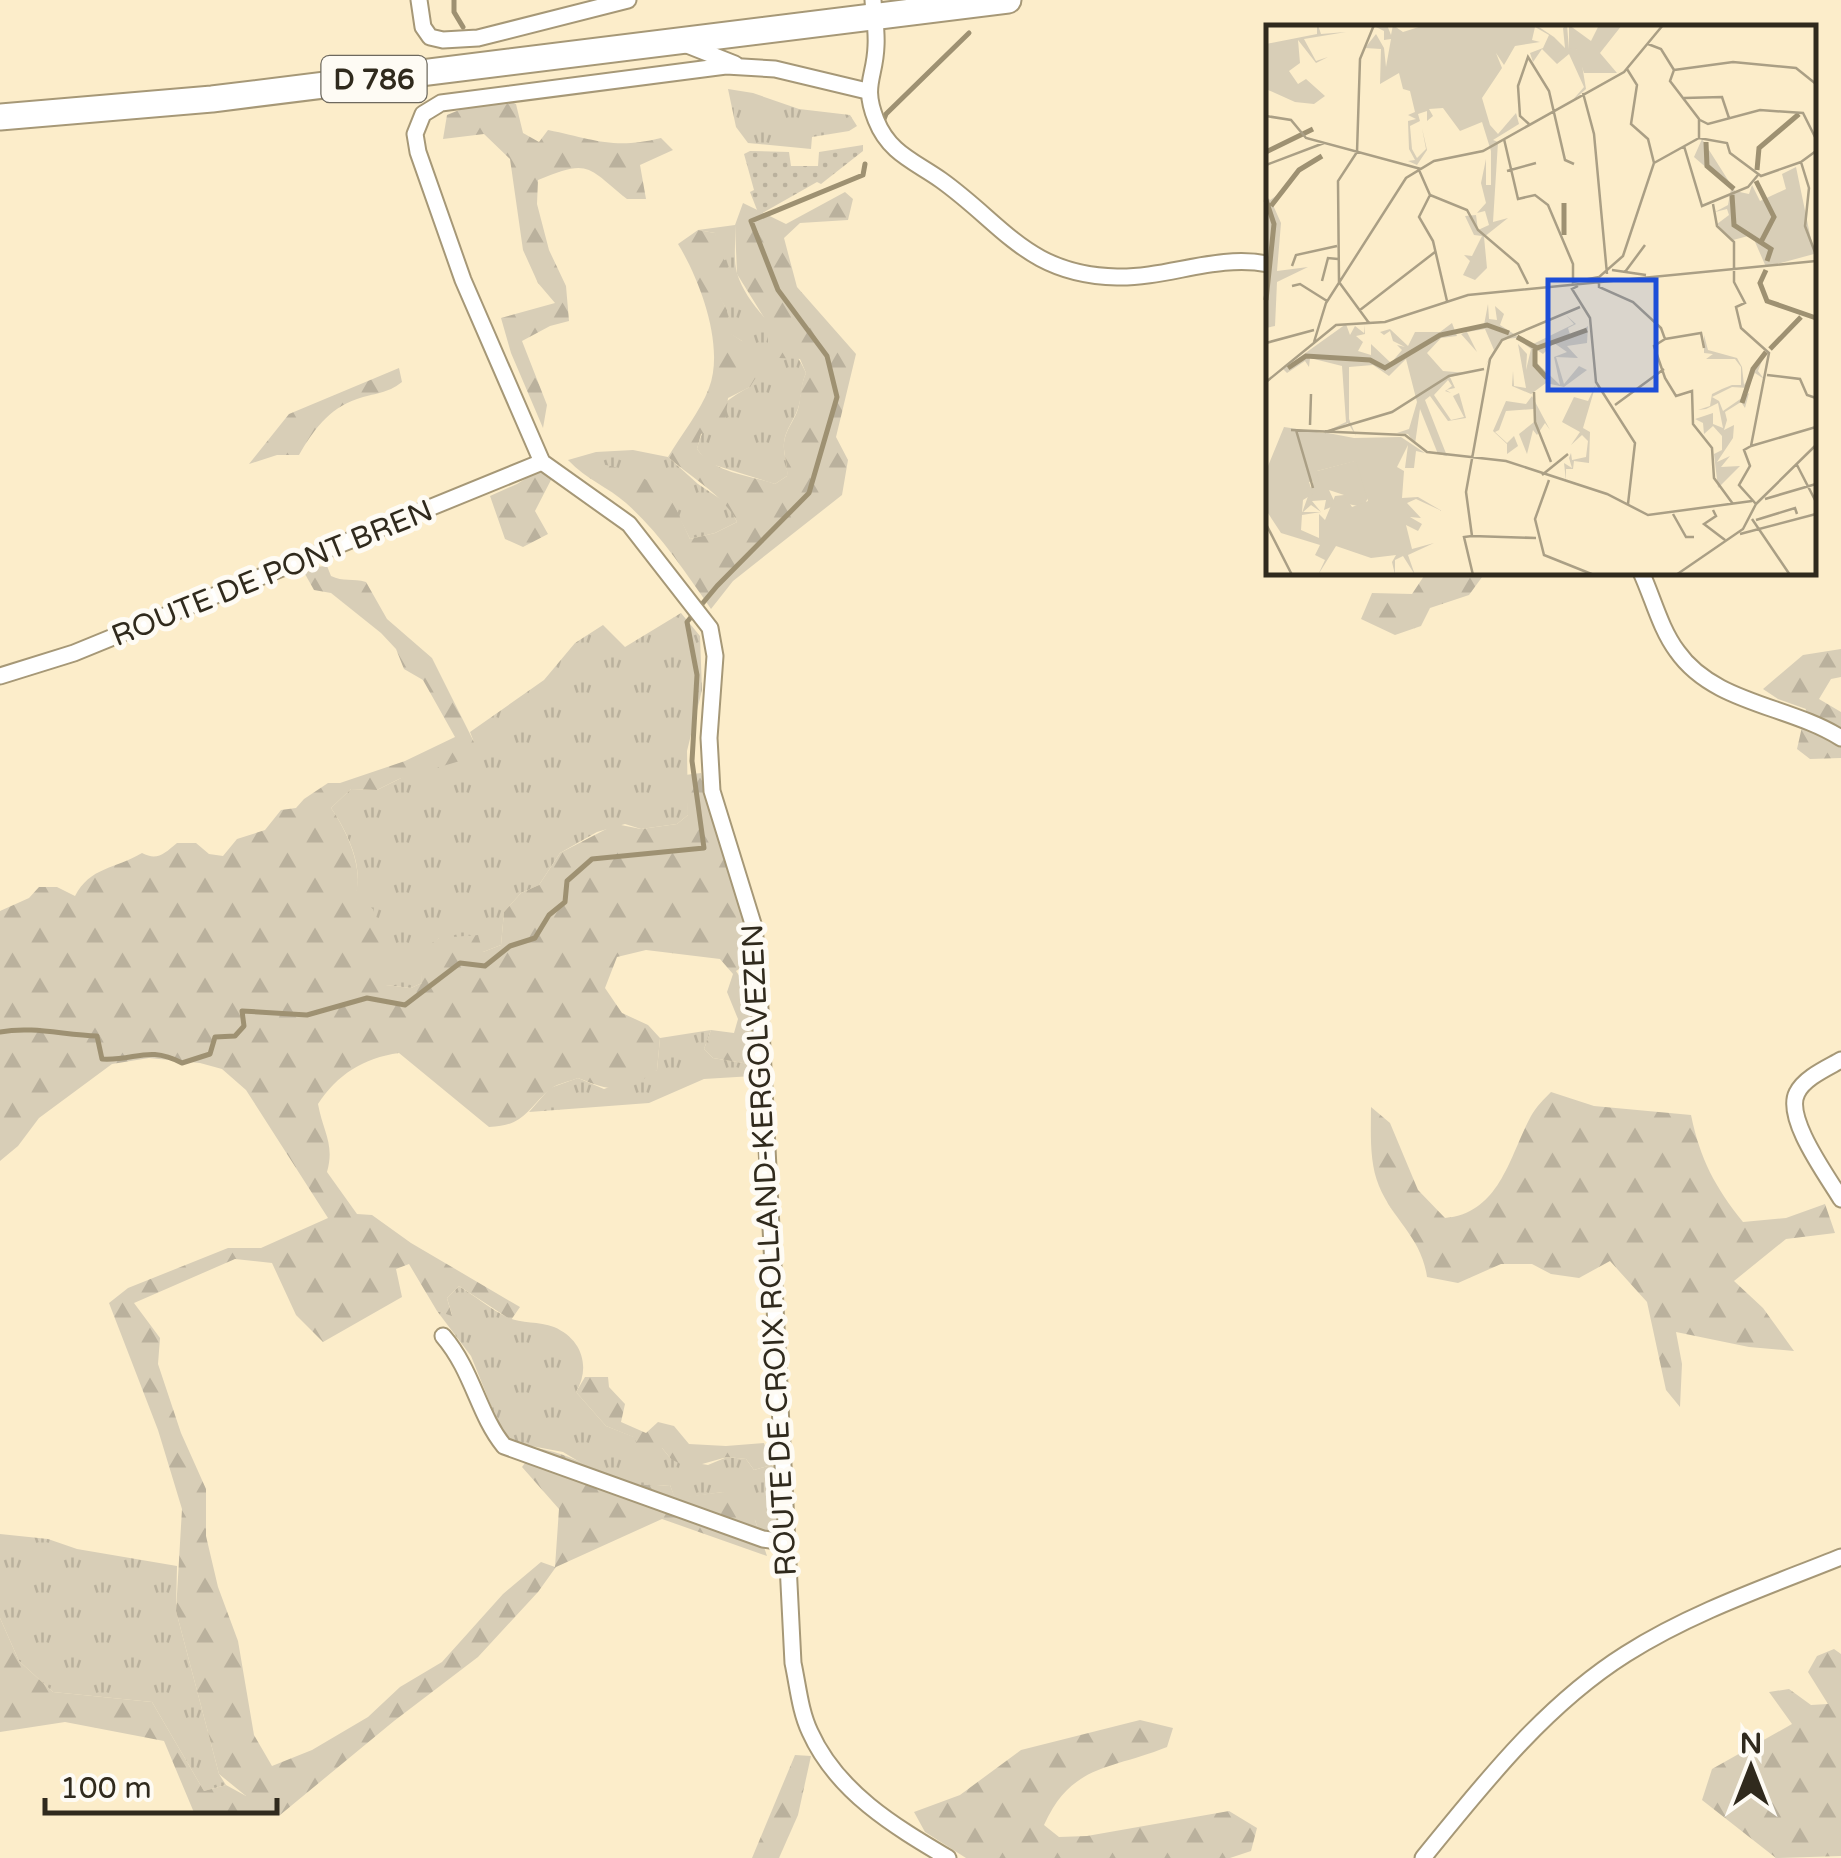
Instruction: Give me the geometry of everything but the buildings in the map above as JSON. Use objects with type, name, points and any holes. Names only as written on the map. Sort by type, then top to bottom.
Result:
[{"type":"main road","name":"D 786","points":[[0,117],[212,98],[678,42],[874,9],[1008,0]]},
{"type":"street","points":[[419,0],[430,37],[443,40],[478,38],[628,0]]},
{"type":"street","points":[[874,9],[876,50],[868,90],[877,124],[894,150],[940,180],[1004,235],[1041,258],[1083,274],[1118,277],[1236,261],[1266,264]]},
{"type":"street","points":[[678,42],[741,67]]},
{"type":"street","points":[[542,462],[463,280],[418,152],[418,122],[431,107],[466,98],[726,66],[775,69],[868,90]]},
{"type":"street","name":"ROUTE DE PONT BREN","points":[[0,676],[74,653],[542,462]]},
{"type":"street","name":"ROUTE DE CROIX ROLLAND-KERGOLVEZEN","points":[[542,462],[629,524],[706,621],[712,636],[714,673],[708,738],[712,791],[750,910],[758,970],[793,1664],[809,1730],[822,1754],[856,1796],[895,1827],[948,1858]]},
{"type":"street","points":[[1642,575],[1671,643],[1699,676],[1742,697],[1807,718],[1841,738]]},
{"type":"street","points":[[1841,1060],[1797,1091],[1794,1108],[1801,1131],[1841,1199]]},
{"type":"street","points":[[443,1336],[467,1369],[504,1446],[763,1539],[785,1542]]},
{"type":"street","points":[[1423,1858],[1472,1798],[1558,1707],[1622,1656],[1691,1619],[1841,1557]]},
{"type":"green space","points":[[728,89],[799,109],[850,115],[857,126],[812,137],[811,149],[748,143],[736,127]]},
{"type":"green space","points":[[507,100],[516,104],[523,133],[539,142],[548,130],[616,143],[661,138],[673,150],[640,165],[646,199],[627,199],[587,169],[568,169],[538,180],[537,204],[549,250],[566,286],[569,321],[522,341],[547,405],[543,428],[511,353],[501,318],[555,303],[538,283],[523,250],[510,159],[484,134],[443,139],[447,115],[481,101]]},
{"type":"green space","points":[[863,145],[863,151],[821,184],[817,182],[759,215],[750,192],[754,190],[744,154],[789,152],[791,166],[818,166],[819,152]]},
{"type":"green space","points":[[845,192],[853,199],[848,220],[800,223],[784,238],[797,287],[856,354],[836,437],[848,460],[842,495],[733,581],[711,609],[672,553],[638,514],[568,460],[611,466],[651,483],[672,502],[690,539],[737,522],[716,495],[668,457],[701,406],[713,371],[708,314],[678,244],[698,230],[715,233],[734,289],[719,295],[727,310],[727,331],[765,363],[750,387],[728,398],[725,424],[701,434],[697,449],[713,464],[732,472],[775,484],[787,476],[785,438],[798,410],[806,373],[800,359],[779,358],[768,346],[768,324],[737,274],[735,225],[743,203],[786,224]]},
{"type":"green space","points":[[735,225],[736,268],[743,287],[791,347],[806,373],[798,410],[785,438],[787,476],[775,484],[708,463],[697,449],[716,412],[750,387],[742,341],[727,332],[727,310],[718,295],[715,233],[698,230]]},
{"type":"green space","points":[[399,368],[402,382],[338,409],[316,429],[299,455],[277,455],[249,464],[289,414]]},
{"type":"green space","points":[[633,450],[668,457],[728,504],[737,522],[690,539],[671,501],[568,460],[596,452]]},
{"type":"green space","points":[[538,471],[552,478],[535,511],[548,534],[523,547],[505,539],[490,496]]},
{"type":"green space","points":[[327,566],[335,578],[366,582],[387,619],[432,658],[474,742],[470,758],[399,779],[377,790],[351,789],[331,808],[356,863],[355,897],[373,909],[383,937],[388,966],[386,985],[411,988],[422,983],[421,970],[413,956],[439,938],[478,935],[483,952],[501,945],[504,912],[521,893],[539,885],[560,853],[616,824],[641,829],[677,824],[688,815],[685,775],[701,773],[745,919],[748,963],[736,971],[751,981],[754,1054],[749,1064],[713,1058],[704,1049],[711,1030],[734,1033],[738,1019],[727,992],[733,974],[720,959],[646,950],[617,957],[605,988],[622,1013],[648,1025],[660,1038],[657,1070],[628,1087],[611,1088],[578,1078],[551,1089],[517,1120],[489,1127],[399,1053],[363,1064],[334,1084],[318,1104],[329,1146],[327,1172],[357,1214],[372,1215],[411,1243],[520,1307],[511,1320],[459,1286],[447,1298],[452,1316],[437,1311],[409,1264],[396,1269],[402,1297],[323,1342],[296,1315],[272,1263],[235,1259],[134,1303],[160,1338],[158,1364],[181,1433],[206,1489],[206,1536],[218,1587],[238,1641],[254,1735],[272,1766],[312,1750],[368,1717],[400,1687],[442,1662],[503,1594],[541,1562],[555,1567],[559,1509],[522,1467],[536,1448],[632,1483],[670,1485],[675,1498],[723,1492],[753,1497],[755,1520],[767,1556],[662,1519],[556,1567],[478,1657],[280,1815],[195,1815],[164,1741],[65,1722],[0,1732],[0,1618],[19,1661],[53,1692],[152,1702],[204,1791],[226,1785],[246,1796],[219,1774],[176,1611],[182,1509],[158,1430],[109,1303],[128,1288],[228,1248],[261,1248],[328,1218],[246,1090],[222,1069],[200,1063],[149,1058],[112,1064],[39,1118],[18,1146],[0,1161],[0,911],[29,898],[39,887],[57,887],[75,896],[96,874],[142,853],[160,855],[177,843],[196,843],[209,854],[223,856],[237,839],[265,830],[281,810],[296,808],[328,783],[340,783],[405,761],[455,737],[423,680],[404,669],[396,649],[381,633],[331,593],[314,590],[305,574],[313,567]]},
{"type":"green space","points":[[1425,575],[1484,575],[1469,595],[1430,608],[1421,626],[1395,635],[1361,619],[1372,593],[1412,594]]},
{"type":"green space","points":[[681,613],[700,636],[702,690],[687,751],[688,815],[677,824],[641,829],[625,824],[597,832],[560,853],[539,885],[521,893],[504,912],[501,945],[483,952],[439,938],[425,959],[422,983],[411,988],[385,985],[354,897],[358,875],[353,851],[331,808],[351,789],[377,790],[474,742],[470,732],[544,680],[575,643],[603,625],[625,647]]},
{"type":"green space","points":[[1841,649],[1841,677],[1831,679],[1819,699],[1841,712],[1841,758],[1810,759],[1797,749],[1806,709],[1763,689],[1803,655]]},
{"type":"green space","points":[[711,1030],[704,1049],[713,1058],[749,1064],[753,1076],[704,1079],[649,1103],[529,1112],[550,1088],[578,1078],[604,1089],[657,1070],[660,1038]]},
{"type":"green space","points":[[1551,1092],[1594,1106],[1691,1115],[1710,1172],[1743,1222],[1786,1218],[1825,1204],[1835,1233],[1786,1239],[1734,1281],[1763,1308],[1794,1351],[1749,1347],[1676,1332],[1682,1364],[1680,1407],[1666,1390],[1647,1302],[1610,1261],[1579,1278],[1551,1274],[1532,1264],[1501,1264],[1458,1283],[1427,1277],[1419,1251],[1376,1177],[1371,1107],[1390,1123],[1418,1190],[1445,1218],[1464,1214],[1491,1194],[1531,1116]]},
{"type":"green space","points":[[459,1286],[507,1317],[564,1332],[577,1346],[583,1364],[576,1392],[606,1426],[662,1448],[671,1459],[708,1465],[727,1457],[746,1459],[754,1470],[776,1467],[778,1535],[759,1532],[755,1520],[723,1492],[675,1499],[670,1485],[643,1487],[588,1467],[563,1452],[510,1442],[500,1428],[471,1356],[437,1311],[452,1315],[447,1298]]},
{"type":"green space","points":[[585,1377],[608,1377],[609,1387],[625,1404],[621,1422],[646,1433],[658,1422],[674,1426],[689,1444],[764,1443],[771,1465],[754,1470],[746,1459],[727,1457],[688,1468],[671,1459],[662,1448],[644,1453],[633,1437],[606,1426],[576,1392]]},
{"type":"green space","points":[[0,1534],[48,1539],[77,1549],[177,1566],[176,1611],[219,1774],[226,1785],[204,1791],[152,1702],[53,1692],[19,1661],[0,1618]]},
{"type":"green space","points":[[1834,1649],[1841,1654],[1841,1856],[1776,1858],[1702,1800],[1712,1769],[1792,1724],[1769,1692],[1789,1689],[1811,1705],[1828,1704],[1808,1672],[1817,1656]]},
{"type":"green space","points":[[1140,1720],[1173,1728],[1167,1747],[1080,1779],[1055,1805],[1044,1825],[1059,1837],[1087,1836],[1229,1811],[1257,1828],[1251,1851],[1230,1858],[966,1858],[925,1832],[914,1812],[960,1795],[1021,1750]]},
{"type":"green space","points":[[795,1755],[811,1756],[798,1815],[779,1858],[752,1858]]},
{"type":"waterway","points":[[454,0],[454,12],[463,27]]},
{"type":"waterway","points":[[882,124],[886,114],[969,33]]},
{"type":"waterway","points":[[0,1032],[36,1030],[97,1036],[102,1059],[151,1054],[182,1063],[210,1054],[215,1037],[235,1036],[244,1026],[242,1011],[307,1015],[367,998],[405,1005],[460,963],[485,966],[510,946],[535,938],[549,915],[565,902],[567,881],[592,859],[704,848],[692,761],[697,675],[687,622],[809,493],[837,397],[827,356],[778,290],[751,221],[863,175],[865,164]]}]
